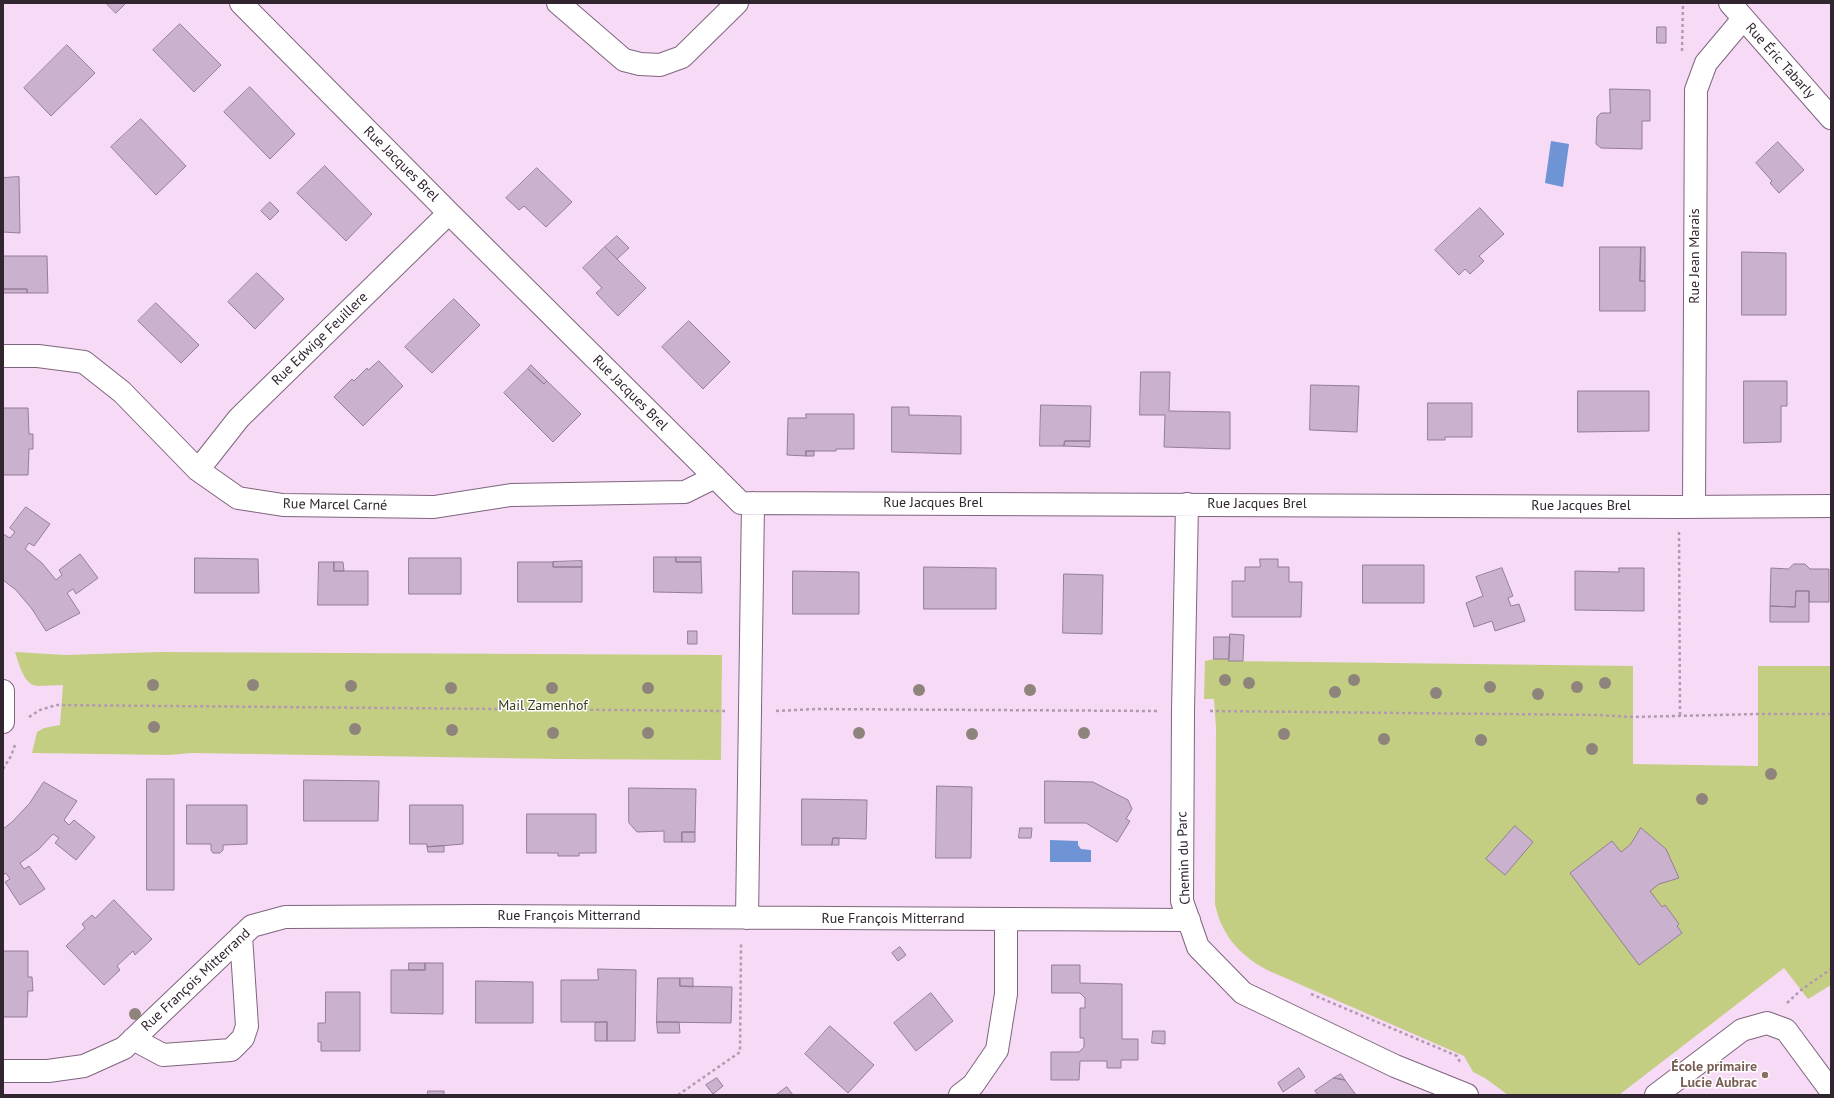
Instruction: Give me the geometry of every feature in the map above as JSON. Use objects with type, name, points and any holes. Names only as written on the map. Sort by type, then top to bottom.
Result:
[{"type":"street","name":"Rue Jacques Brel","points":[[241,3],[449,213],[741,503],[1694,507],[1831,506]]},
{"type":"street","points":[[558,3],[624,60],[640,64],[660,65],[682,57],[737,3]]},
{"type":"street","name":"Rue Éric Tabarly","points":[[1736,11],[1831,118]]},
{"type":"street","name":"Rue Jean Marais","points":[[1694,507],[1696,90],[1706,64],[1736,11]]},
{"type":"street","name":"Rue Edwige Feuillere","points":[[198,470],[239,418],[449,213]]},
{"type":"street","name":"Rue Marcel Carné","points":[[3,356],[38,356],[84,362],[122,392],[198,470],[238,498],[283,505],[434,507],[511,495],[685,492],[715,477]]},
{"type":"street","points":[[747,918],[753,503]]},
{"type":"street","name":"Chemin du Parc","points":[[1187,504],[1183,711],[1182,901],[1198,947],[1243,993],[1395,1066],[1463,1093]]},
{"type":"street","points":[[3,692],[3,722]]},
{"type":"street","name":"Rue François Mitterrand","points":[[3,1071],[48,1071],[84,1066],[124,1048],[252,926],[285,917],[1189,920]]},
{"type":"street","points":[[960,1095],[973,1085],[997,1050],[1006,994],[1006,919]]},
{"type":"street","points":[[134,1039],[163,1055],[232,1050],[243,1038],[247,1026],[241,936]]},
{"type":"street","points":[[1656,1095],[1742,1030],[1767,1023],[1786,1030],[1831,1091]]},
{"type":"path","points":[[25,723],[30,717],[40,710],[56,705],[749,711],[816,709],[1210,711],[1598,715],[1633,717],[1831,714]]},
{"type":"path","points":[[1210,711],[1210,718]]},
{"type":"path","points":[[3,769],[12,756],[16,742]]},
{"type":"path","points":[[678,1095],[740,1052],[741,944],[747,918]]},
{"type":"path","points":[[1767,1023],[1801,990],[1831,969]]},
{"type":"path","points":[[1306,992],[1457,1056],[1464,1070],[1463,1093]]},
{"type":"green space","name":"Mail Zamenhof","points":[[15,652],[65,655],[159,652],[722,655],[721,760],[192,753],[169,755],[32,753],[37,732],[44,728],[60,725],[63,685],[33,685],[22,673]]},
{"type":"green space","points":[[1214,659],[1229,659],[1230,661],[1633,666],[1633,764],[1758,766],[1758,666],[1831,666],[1831,985],[1808,999],[1784,968],[1619,1095],[1508,1095],[1485,1078],[1473,1072],[1464,1056],[1267,970],[1248,958],[1233,943],[1222,925],[1215,904],[1216,728],[1214,699],[1204,699],[1205,661]]},
{"type":"water","points":[[1551,141],[1569,144],[1563,187],[1545,183]]},
{"type":"water","points":[[1050,840],[1078,841],[1078,845],[1081,849],[1091,850],[1091,862],[1050,862]]},
{"type":"building","points":[[106,3],[126,3],[116,13]]},
{"type":"building","points":[[180,24],[221,65],[194,92],[153,50]]},
{"type":"building","points":[[1657,27],[1666,27],[1666,43],[1657,43]]},
{"type":"building","points":[[67,45],[95,73],[51,116],[24,88]]},
{"type":"building","points":[[250,87],[295,134],[270,159],[224,112]]},
{"type":"building","points":[[1610,89],[1650,90],[1650,121],[1642,121],[1642,149],[1601,148],[1596,144],[1597,117],[1601,113],[1610,113]]},
{"type":"building","points":[[141,119],[186,166],[156,195],[111,147]]},
{"type":"building","points":[[1778,142],[1804,170],[1779,193],[1770,183],[1772,181],[1756,163]]},
{"type":"building","points":[[325,166],[372,214],[346,241],[297,193]]},
{"type":"building","points":[[537,168],[572,202],[546,227],[524,206],[519,210],[506,198]]},
{"type":"building","points":[[19,177],[20,233],[3,232],[3,178]]},
{"type":"building","points":[[270,202],[279,211],[270,220],[261,211]]},
{"type":"building","points":[[1480,208],[1504,234],[1479,256],[1484,261],[1470,274],[1465,269],[1459,275],[1435,250]]},
{"type":"building","points":[[617,236],[629,248],[617,259],[605,247]]},
{"type":"building","points":[[605,247],[646,288],[618,316],[596,293],[602,288],[583,268]]},
{"type":"building","points":[[1600,247],[1641,247],[1640,281],[1645,281],[1645,311],[1600,311]]},
{"type":"building","points":[[1641,247],[1645,247],[1645,281],[1640,281]]},
{"type":"building","points":[[1742,252],[1786,253],[1786,315],[1742,315]]},
{"type":"building","points":[[3,256],[47,256],[48,293],[27,293],[27,289],[3,289]]},
{"type":"building","points":[[257,273],[284,299],[255,329],[228,302]]},
{"type":"building","points":[[3,289],[27,289],[27,293],[3,293]]},
{"type":"building","points":[[454,299],[480,325],[432,373],[405,347]]},
{"type":"building","points":[[156,303],[199,345],[181,363],[138,321]]},
{"type":"building","points":[[689,321],[730,362],[703,389],[662,347]]},
{"type":"building","points":[[379,361],[403,386],[363,426],[334,397],[352,379],[354,381],[367,368],[368,370]]},
{"type":"building","points":[[531,365],[547,381],[544,384],[528,369]]},
{"type":"building","points":[[528,369],[544,384],[547,381],[581,414],[553,442],[504,393]]},
{"type":"building","points":[[1141,372],[1170,372],[1169,411],[1230,412],[1230,449],[1164,447],[1165,415],[1140,415]]},
{"type":"building","points":[[1744,381],[1787,381],[1787,406],[1781,406],[1781,442],[1744,443]]},
{"type":"building","points":[[1311,385],[1359,386],[1357,432],[1310,430]]},
{"type":"building","points":[[1578,391],[1649,391],[1649,431],[1578,432]]},
{"type":"building","points":[[1428,403],[1472,403],[1472,437],[1445,437],[1445,440],[1428,440]]},
{"type":"building","points":[[1041,405],[1091,406],[1090,441],[1065,441],[1064,446],[1040,446]]},
{"type":"building","points":[[892,407],[909,407],[909,415],[961,416],[961,454],[892,452]]},
{"type":"building","points":[[3,408],[28,408],[29,434],[33,434],[33,449],[29,449],[28,475],[3,475]]},
{"type":"building","points":[[806,414],[854,414],[854,449],[836,449],[836,451],[806,451],[806,456],[787,455],[788,418],[806,418]]},
{"type":"building","points":[[1065,441],[1090,441],[1090,447],[1064,446]]},
{"type":"building","points":[[806,451],[814,451],[814,456],[806,456]]},
{"type":"building","points":[[26,507],[50,524],[34,546],[29,543],[25,549],[42,563],[56,580],[62,575],[59,570],[80,554],[98,578],[76,594],[73,589],[67,593],[80,613],[46,631],[32,609],[16,590],[3,580],[3,534],[10,538],[15,532],[10,528]]},
{"type":"building","points":[[654,557],[676,557],[676,562],[701,562],[702,593],[654,592]]},
{"type":"building","points":[[676,557],[701,557],[701,562],[676,562]]},
{"type":"building","points":[[195,558],[258,559],[259,593],[195,593]]},
{"type":"building","points":[[409,558],[461,558],[461,594],[409,594]]},
{"type":"building","points":[[1260,559],[1278,559],[1278,567],[1289,567],[1289,582],[1302,582],[1301,617],[1232,617],[1232,581],[1245,581],[1245,567],[1260,567]]},
{"type":"building","points":[[582,561],[582,567],[553,567],[553,562]]},
{"type":"building","points":[[319,562],[334,562],[334,571],[368,571],[368,605],[318,605]]},
{"type":"building","points":[[334,562],[343,562],[344,571],[334,571]]},
{"type":"building","points":[[518,562],[553,562],[553,567],[582,567],[582,602],[518,602]]},
{"type":"building","points":[[1794,564],[1805,564],[1810,569],[1829,569],[1829,602],[1809,602],[1809,591],[1796,591],[1795,607],[1770,606],[1771,568],[1788,569]]},
{"type":"building","points":[[1363,565],[1424,565],[1424,603],[1363,603]]},
{"type":"building","points":[[924,567],[996,568],[996,609],[924,609]]},
{"type":"building","points":[[1502,568],[1513,596],[1508,598],[1511,606],[1519,604],[1525,621],[1495,631],[1492,621],[1474,627],[1466,603],[1483,596],[1476,577]]},
{"type":"building","points":[[1619,568],[1644,568],[1644,611],[1575,610],[1575,571],[1619,572]]},
{"type":"building","points":[[793,571],[859,572],[859,614],[793,614]]},
{"type":"building","points":[[1064,574],[1103,575],[1102,634],[1063,633]]},
{"type":"building","points":[[1796,591],[1809,591],[1809,622],[1770,622],[1770,606],[1795,607]]},
{"type":"building","points":[[688,631],[697,631],[697,644],[688,644]]},
{"type":"building","points":[[1230,634],[1244,635],[1243,661],[1229,661]]},
{"type":"building","points":[[1214,637],[1230,637],[1229,659],[1214,659]]},
{"type":"building","points":[[147,779],[174,779],[174,890],[147,890]]},
{"type":"building","points":[[304,780],[379,781],[378,821],[304,821]]},
{"type":"building","points":[[1045,781],[1093,782],[1128,800],[1132,809],[1126,819],[1130,821],[1117,842],[1086,823],[1045,823]]},
{"type":"building","points":[[44,782],[77,801],[64,820],[69,825],[74,820],[95,837],[76,860],[55,843],[59,838],[53,834],[38,850],[20,863],[24,869],[29,866],[45,889],[20,905],[5,882],[10,879],[6,873],[3,875],[3,829],[29,804]]},
{"type":"building","points":[[937,786],[972,787],[971,858],[936,858]]},
{"type":"building","points":[[629,788],[696,789],[695,832],[682,832],[682,842],[664,842],[664,831],[637,832],[629,823]]},
{"type":"building","points":[[802,799],[867,800],[866,839],[833,838],[832,845],[802,845]]},
{"type":"building","points":[[187,805],[247,805],[247,844],[223,845],[223,850],[220,853],[213,853],[211,850],[211,844],[187,844]]},
{"type":"building","points":[[410,805],[463,805],[463,844],[427,847],[427,844],[410,844]]},
{"type":"building","points":[[527,814],[596,814],[596,853],[579,853],[579,856],[558,856],[558,853],[527,853]]},
{"type":"building","points":[[1515,826],[1533,842],[1505,875],[1486,859]]},
{"type":"building","points":[[1020,828],[1032,828],[1031,838],[1019,838]]},
{"type":"building","points":[[1641,828],[1666,849],[1679,878],[1659,884],[1650,891],[1662,907],[1665,905],[1679,924],[1677,926],[1682,933],[1639,965],[1570,873],[1612,841],[1621,852],[1630,845]]},
{"type":"building","points":[[682,832],[695,832],[695,842],[682,842]]},
{"type":"building","points":[[833,838],[839,838],[839,845],[832,845]]},
{"type":"building","points":[[444,846],[444,852],[428,852],[427,847]]},
{"type":"building","points":[[114,900],[152,939],[135,955],[133,951],[117,966],[120,970],[104,985],[66,946],[85,928],[82,924],[92,915],[95,918]]},
{"type":"building","points":[[900,947],[906,955],[898,961],[892,953]]},
{"type":"building","points":[[3,951],[28,951],[28,977],[32,977],[33,991],[28,991],[27,1017],[3,1017]]},
{"type":"building","points":[[409,963],[425,963],[425,970],[409,970]]},
{"type":"building","points":[[425,963],[443,963],[443,1014],[391,1013],[391,970],[425,970]]},
{"type":"building","points":[[1052,965],[1080,965],[1080,983],[1122,984],[1122,1039],[1138,1039],[1138,1060],[1121,1060],[1121,1068],[1107,1068],[1107,1061],[1080,1061],[1079,1080],[1051,1080],[1051,1052],[1079,1052],[1084,1047],[1084,1038],[1080,1038],[1080,1008],[1085,1008],[1085,998],[1080,993],[1052,993]]},
{"type":"building","points":[[598,969],[636,970],[635,1041],[607,1041],[607,1022],[561,1022],[561,980],[598,980]]},
{"type":"building","points":[[658,978],[680,978],[680,986],[732,987],[731,1023],[657,1022]]},
{"type":"building","points":[[680,978],[693,978],[693,987],[680,986]]},
{"type":"building","points":[[476,981],[533,982],[533,1023],[476,1023]]},
{"type":"building","points":[[326,992],[360,992],[360,1051],[321,1051],[321,1042],[318,1042],[318,1023],[325,1023]]},
{"type":"building","points":[[931,993],[953,1021],[916,1051],[894,1023]]},
{"type":"building","points":[[607,1022],[607,1041],[595,1041],[595,1023]]},
{"type":"building","points":[[657,1022],[679,1022],[680,1033],[658,1033]]},
{"type":"building","points":[[830,1026],[874,1065],[848,1093],[805,1054]]},
{"type":"building","points":[[1153,1031],[1165,1031],[1165,1044],[1152,1043]]},
{"type":"building","points":[[1299,1068],[1305,1077],[1283,1092],[1278,1083]]},
{"type":"building","points":[[1341,1074],[1345,1080],[1334,1078]]},
{"type":"building","points":[[717,1078],[723,1086],[713,1094],[706,1085]]},
{"type":"building","points":[[1334,1078],[1345,1080],[1356,1095],[1318,1095],[1315,1091]]},
{"type":"building","points":[[787,1087],[793,1095],[776,1095]]},
{"type":"building","points":[[428,1091],[444,1091],[444,1095],[428,1095]]},
{"type":"place","name":"École primaire Lucie Aubrac","points":[[1765,1075]]}]
